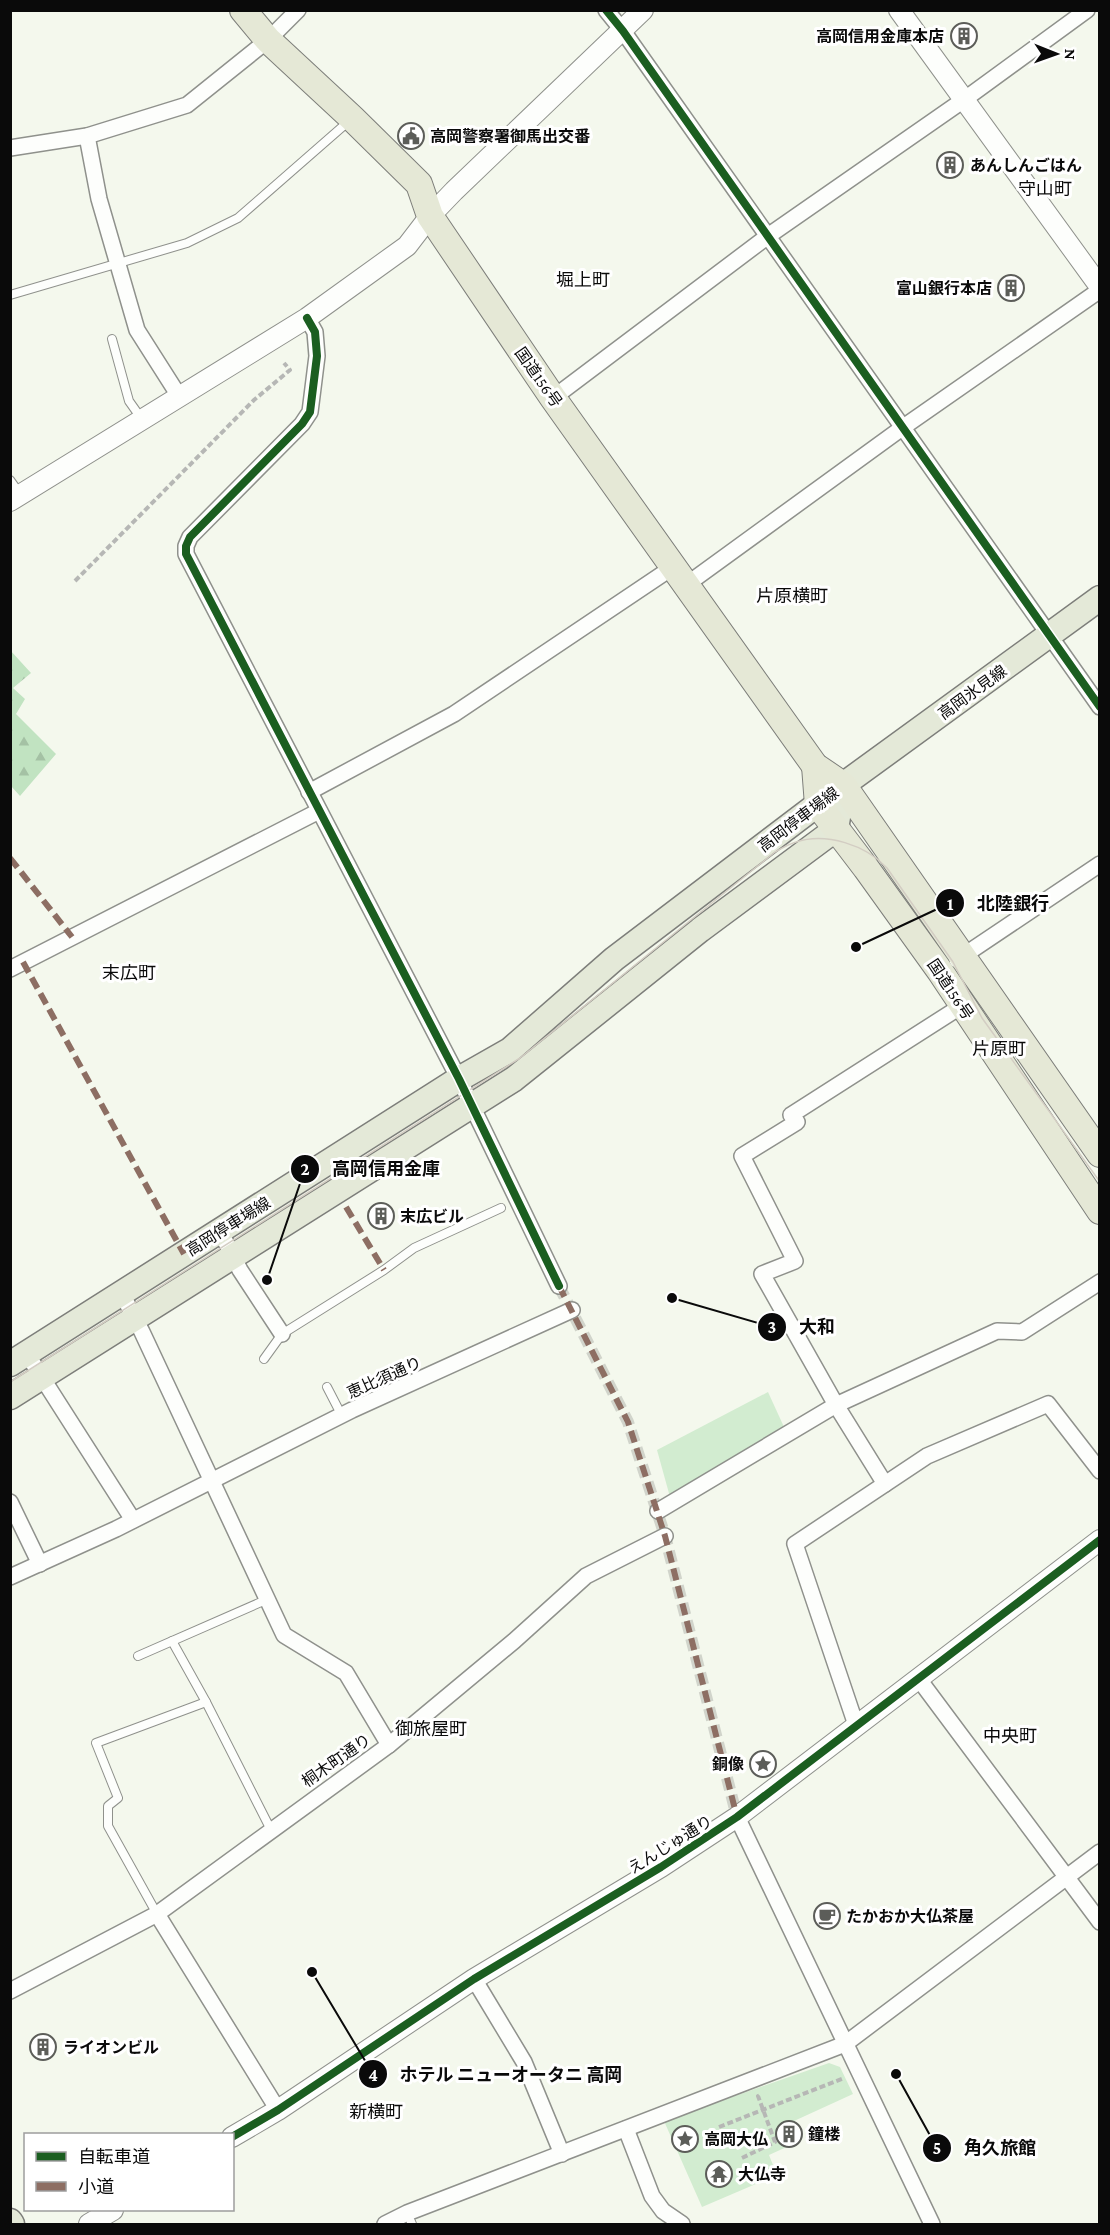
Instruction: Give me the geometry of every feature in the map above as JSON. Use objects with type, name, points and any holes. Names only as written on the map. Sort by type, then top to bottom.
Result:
[{"type":"highway","name":"国道156号","points":[[243,10],[268,40],[419,184],[430,216],[553,398],[815,766],[843,785],[1100,1154]]},
{"type":"highway","points":[[815,766],[818,805]]},
{"type":"highway","name":"国道156号","points":[[818,805],[940,971],[1072,1173],[1100,1211]]},
{"type":"main road","name":"高岡氷見線","points":[[843,785],[1100,598]]},
{"type":"main road","name":"高岡停車場線","points":[[19,1359],[459,1079],[510,1050],[614,959],[843,785]]},
{"type":"main road","name":"高岡停車場線","points":[[10,1397],[514,1078],[700,930],[836,829],[843,785]]},
{"type":"street","points":[[10,148],[87,136],[187,105],[268,40],[298,10]]},
{"type":"street","points":[[606,10],[1100,707]]},
{"type":"street","points":[[14,492],[142,419],[307,318],[407,246],[430,216],[454,191],[643,10]]},
{"type":"street","points":[[309,792],[454,714],[680,576],[902,428],[1100,289],[899,10]]},
{"type":"street","points":[[553,398],[768,236],[965,99],[1087,10]]},
{"type":"street","points":[[87,136],[99,200],[137,330],[179,396]]},
{"type":"street","points":[[307,318],[315,332],[317,356],[310,412],[302,424],[190,537],[186,546],[186,554],[459,1079],[559,1286]]},
{"type":"street","points":[[10,969],[319,811]]},
{"type":"street","points":[[940,971],[1100,864]]},
{"type":"street","points":[[885,1484],[836,1405],[762,1275],[795,1262],[742,1156],[796,1122],[791,1115],[963,1005]]},
{"type":"street","points":[[1072,1173],[1100,1154]]},
{"type":"street","points":[[220,1231],[282,1335]]},
{"type":"street","points":[[657,1511],[836,1405],[997,1331],[1022,1332],[1100,1282]]},
{"type":"street","points":[[122,1294],[212,1479],[284,1635],[345,1672],[388,1745]]},
{"type":"street","name":"恵比須通り","points":[[10,1577],[133,1520],[342,1416],[572,1310]]},
{"type":"street","points":[[19,1359],[41,1378],[133,1520]]},
{"type":"street","points":[[856,1725],[795,1544],[927,1456],[1048,1404],[1100,1471]]},
{"type":"street","points":[[10,1502],[40,1564]]},
{"type":"street","name":"桐木町通り","points":[[10,1991],[157,1914],[388,1745],[514,1641],[586,1576],[665,1536]]},
{"type":"street","name":"えんじゅ通り","points":[[234,2136],[278,2110],[474,1979],[661,1867],[738,1817],[1100,1540]]},
{"type":"street","points":[[918,1678],[1100,1922]]},
{"type":"street","points":[[738,1817],[932,2224]]},
{"type":"street","points":[[385,2224],[409,2219],[562,2154],[845,2044],[1100,1852]]},
{"type":"street","points":[[157,1914],[278,2110]]},
{"type":"street","points":[[474,1979],[524,2062],[562,2154]]},
{"type":"street","points":[[626,2129],[651,2196],[663,2211],[682,2224]]},
{"type":"street","points":[[88,2224],[111,2211]]},
{"type":"lane","points":[[10,295],[187,243],[238,218],[352,118]]},
{"type":"lane","points":[[112,339],[129,401],[142,419]]},
{"type":"lane","points":[[264,1359],[282,1335],[384,1270],[414,1248],[501,1208]]},
{"type":"lane","points":[[327,1387],[342,1416]]},
{"type":"lane","points":[[138,1656],[268,1599]]},
{"type":"lane","points":[[172,1641],[206,1702],[271,1830]]},
{"type":"lane","points":[[157,1914],[108,1826],[108,1806],[118,1798],[96,1743],[206,1702]]},
{"type":"path","points":[[75,581],[254,400],[290,370],[284,363]]},
{"type":"path","points":[[719,2127],[858,2072]]},
{"type":"path","points":[[742,2158],[775,2142],[758,2096],[778,2089],[773,2073]]},
{"type":"green space","points":[[10,650],[31,673],[13,688],[25,699],[16,714],[56,754],[20,796],[11,786]]},
{"type":"green space","points":[[768,1392],[784,1427],[670,1497],[657,1450]]},
{"type":"green space","points":[[829,2063],[840,2067],[853,2094],[794,2121],[802,2140],[769,2155],[777,2175],[702,2207],[664,2121]]},
{"type":"tunnel","points":[[559,1286],[628,1422],[665,1536],[737,1817]]},
{"type":"tram line","points":[[10,1382],[520,1058],[775,852],[808,839],[832,840],[857,847],[887,868],[953,962],[982,1018],[1100,1182]]},
{"type":"marked path","points":[[10,858],[72,937]]},
{"type":"marked path","points":[[23,962],[184,1254]]},
{"type":"marked path","points":[[346,1207],[384,1270]]},
{"type":"marked path","points":[[559,1286],[628,1422],[665,1536],[737,1817]]},
{"type":"cycle path","points":[[606,10],[1100,707]]},
{"type":"cycle path","points":[[307,318],[315,332],[317,356],[310,412],[302,424],[190,537],[186,546],[186,554],[459,1079],[559,1286]]},
{"type":"cycle path","points":[[234,2136],[278,2110],[474,1979],[661,1867],[737,1817],[1100,1540]]},
{"type":"place","name":"高岡信用金庫本店","points":[[964,36]]},
{"type":"place","name":"高岡警察署御馬出交番","points":[[411,136]]},
{"type":"place","name":"あんしんごはん","points":[[950,165]]},
{"type":"place","name":"富山銀行本店","points":[[1011,288]]},
{"type":"place","name":"北陸銀行","points":[[856,947]]},
{"type":"place","name":"末広ビル","points":[[381,1216]]},
{"type":"place","name":"高岡信用金庫","points":[[267,1280]]},
{"type":"place","name":"大和","points":[[672,1298]]},
{"type":"place","name":"銅像","points":[[763,1764]]},
{"type":"place","name":"たかおか大仏茶屋","points":[[827,1916]]},
{"type":"place","name":"ホテル ニューオータニ 高岡","points":[[312,1972]]},
{"type":"place","name":"ライオンビル","points":[[43,2047]]},
{"type":"place","name":"角久旅館","points":[[896,2074]]},
{"type":"place","name":"鐘楼","points":[[789,2134]]},
{"type":"place","name":"高岡大仏","points":[[685,2139]]},
{"type":"place","name":"大仏寺","points":[[719,2174]]},
{"type":"district","name":"守山町","points":[[1045,189]]},
{"type":"district","name":"堀上町","points":[[583,280]]},
{"type":"district","name":"片原横町","points":[[792,596]]},
{"type":"district","name":"末広町","points":[[129,973]]},
{"type":"district","name":"片原町","points":[[999,1049]]},
{"type":"district","name":"御旅屋町","points":[[431,1729]]},
{"type":"district","name":"中央町","points":[[1010,1736]]},
{"type":"district","name":"新横町","points":[[376,2112]]}]
